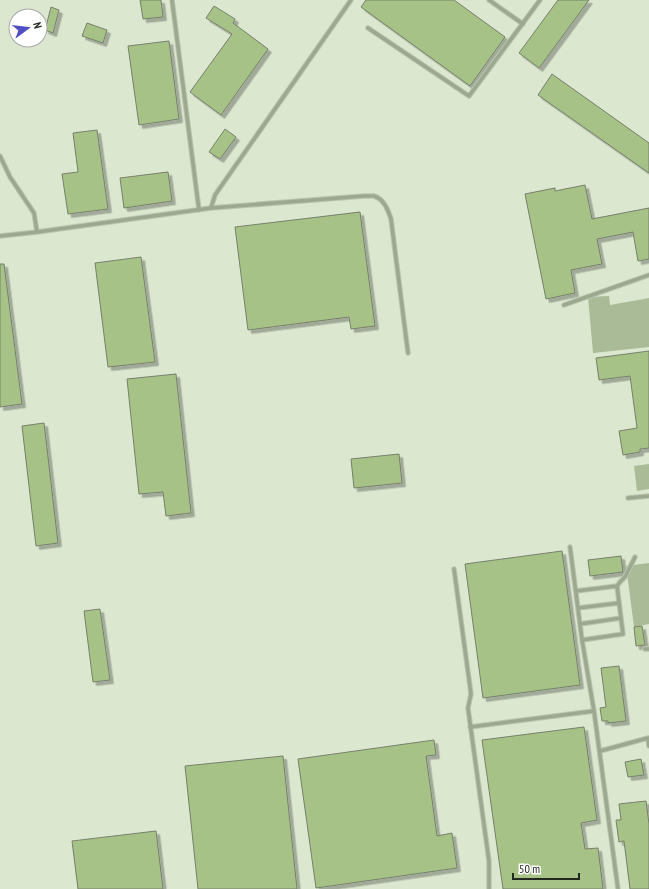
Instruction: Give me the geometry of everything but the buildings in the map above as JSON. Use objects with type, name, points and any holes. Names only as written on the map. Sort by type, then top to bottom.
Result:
[{"type":"lane","points":[[172,0],[199,210]]},
{"type":"lane","points":[[211,208],[215,195],[351,0]]},
{"type":"lane","points":[[489,0],[523,24]]},
{"type":"lane","points":[[368,28],[469,96],[540,0]]},
{"type":"lane","points":[[0,156],[10,177],[34,213],[37,232]]},
{"type":"lane","points":[[0,236],[211,208],[375,196],[382,201],[388,209],[391,220],[408,353]]},
{"type":"lane","points":[[564,305],[649,275]]},
{"type":"lane","points":[[628,498],[649,496]]},
{"type":"lane","points":[[570,547],[582,640],[600,751],[618,889]]},
{"type":"lane","points":[[576,591],[617,586],[626,577],[635,557]]},
{"type":"lane","points":[[454,569],[471,694],[468,708],[489,861],[489,889]]},
{"type":"lane","points":[[582,640],[623,634],[617,586]]},
{"type":"lane","points":[[578,608],[619,604]]},
{"type":"lane","points":[[580,624],[621,618]]},
{"type":"lane","points":[[470,727],[594,711]]},
{"type":"lane","points":[[600,751],[648,738],[649,746]]},
{"type":"green space","points":[[609,296],[610,305],[649,298],[649,347],[593,353],[588,297]]},
{"type":"green space","points":[[649,464],[649,489],[637,491],[634,466]]},
{"type":"green space","points":[[649,563],[649,624],[634,627],[626,566]]}]
